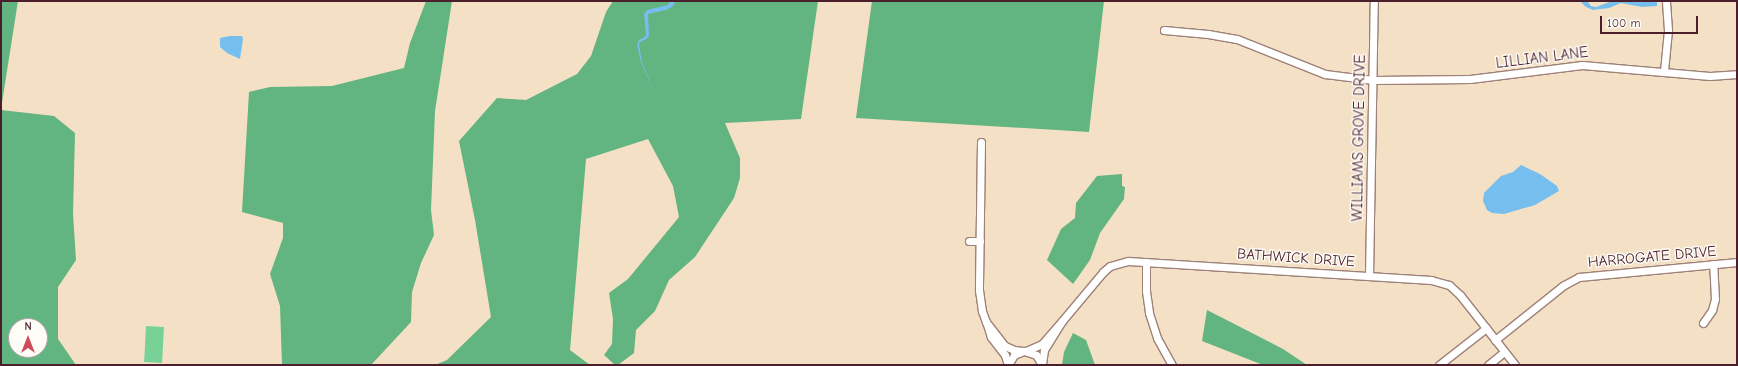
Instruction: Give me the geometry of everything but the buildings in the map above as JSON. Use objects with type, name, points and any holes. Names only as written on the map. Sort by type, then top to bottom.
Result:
[{"type":"street","name":"WILLIAMS GROVE DRIVE","points":[[1369,276],[1374,80],[1374,1]]},
{"type":"street","points":[[1664,71],[1668,30],[1666,1]]},
{"type":"street","name":"LILLIAN LANE","points":[[1164,30],[1229,37],[1244,41],[1301,66],[1325,74],[1374,80],[1476,79],[1582,65],[1710,76],[1737,74]]},
{"type":"street","points":[[981,142],[980,299],[991,337],[1005,355],[1008,365]]},
{"type":"street","points":[[969,240],[980,241]]},
{"type":"street","name":"BATHWICK DRIVE","points":[[1008,365],[1014,355],[1042,344],[1106,268],[1123,262],[1146,262],[1423,279],[1444,283],[1460,295],[1515,365]]},
{"type":"street","points":[[1146,262],[1146,291],[1149,313],[1157,338],[1172,365]]},
{"type":"street","name":"HARROGATE DRIVE","points":[[1495,340],[1564,285],[1579,277],[1737,262]]},
{"type":"street","points":[[1703,323],[1712,310],[1715,299],[1712,264]]},
{"type":"street","name":"BATHWICK DRIVE","points":[[1042,365],[1044,350],[1062,321]]},
{"type":"street","points":[[986,322],[1002,343],[1010,349],[1036,355],[1042,365]]},
{"type":"street","points":[[1439,365],[1486,328]]},
{"type":"street","points":[[1488,365],[1504,352]]},
{"type":"green space","points":[[1,1],[18,1],[1,109]]},
{"type":"green space","points":[[426,1],[452,1],[435,111],[431,210],[434,235],[421,263],[412,292],[411,322],[371,365],[282,365],[280,306],[270,274],[283,238],[283,223],[242,212],[249,92],[270,87],[332,86],[404,68],[410,43]]},
{"type":"green space","points":[[613,1],[818,1],[801,119],[725,123],[740,158],[740,178],[734,198],[695,257],[669,280],[655,311],[636,330],[634,353],[618,365],[615,365],[604,355],[612,344],[613,319],[609,293],[628,279],[679,217],[673,186],[648,139],[586,159],[570,350],[590,365],[435,365],[447,360],[491,317],[475,220],[459,141],[497,98],[526,100],[577,74],[591,56],[606,12]]},
{"type":"green space","points":[[872,1],[1104,1],[1089,132],[856,118]]},
{"type":"green space","points":[[1,110],[54,116],[75,133],[73,214],[76,260],[58,287],[58,339],[76,365],[1,365]]},
{"type":"green space","points":[[1122,174],[1122,186],[1125,187],[1124,199],[1100,233],[1090,260],[1073,284],[1047,260],[1061,229],[1075,218],[1076,203],[1097,176]]},
{"type":"green space","points":[[1207,310],[1283,349],[1307,365],[1263,365],[1202,341]]},
{"type":"green space","points":[[146,326],[164,327],[162,363],[144,362]]},
{"type":"green space","points":[[1073,333],[1086,340],[1095,365],[1062,365],[1064,352]]},
{"type":"water","points":[[670,1],[676,1],[672,7],[648,14],[649,36],[640,42],[639,45],[642,62],[656,97],[641,62],[637,45],[639,40],[645,37],[646,34],[644,14],[647,10],[668,5]]},
{"type":"water","points":[[1580,1],[1587,1],[1591,6],[1596,7],[1612,1],[1657,1],[1657,6],[1642,7],[1621,3],[1609,8],[1593,10],[1586,7]]},
{"type":"water","points":[[242,36],[243,39],[240,59],[227,53],[220,47],[220,38]]},
{"type":"water","points":[[1521,165],[1540,174],[1557,186],[1559,191],[1535,205],[1504,214],[1492,213],[1487,210],[1483,201],[1484,193],[1501,176],[1513,172]]}]
